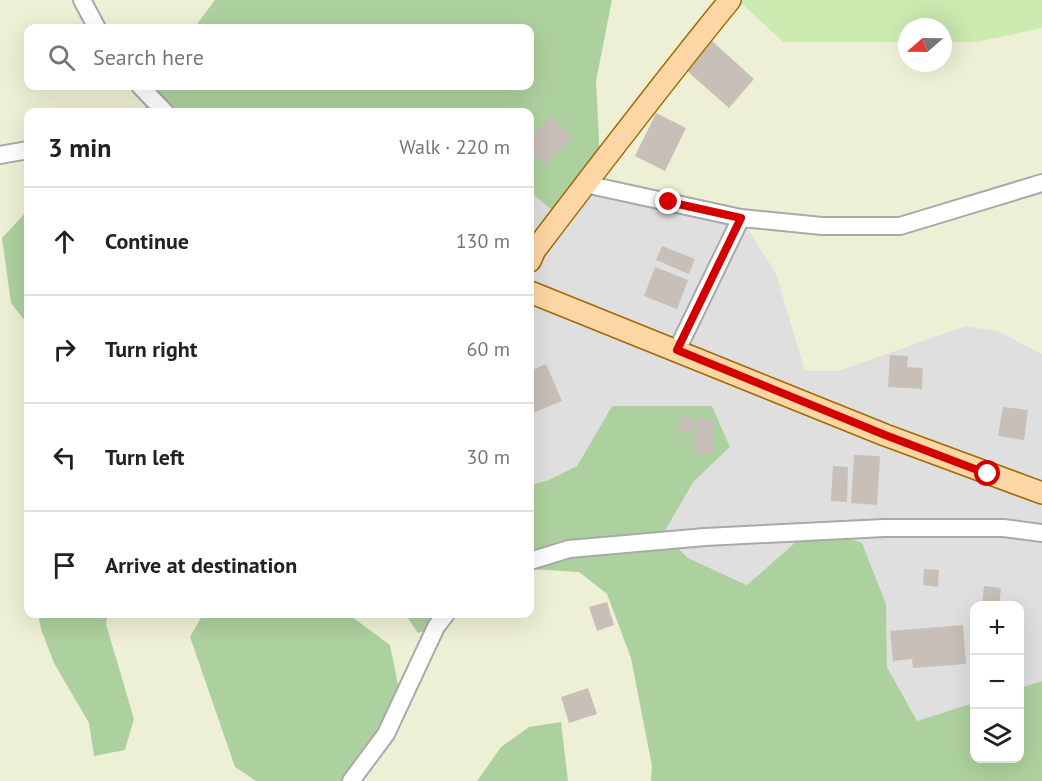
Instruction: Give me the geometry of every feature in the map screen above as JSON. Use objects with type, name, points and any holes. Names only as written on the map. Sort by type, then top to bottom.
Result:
[{"type":"main road","points":[[534,250],[670,73],[730,0]]},
{"type":"main road","points":[[534,294],[885,435],[1042,493]]},
{"type":"street","points":[[82,0],[95,24]]},
{"type":"street","points":[[144,90],[161,108]]},
{"type":"street","points":[[0,155],[24,151]]},
{"type":"street","points":[[585,183],[741,218],[822,226],[900,226],[1042,183]]},
{"type":"street","points":[[677,350],[741,218]]},
{"type":"street","points":[[534,560],[569,549],[705,537],[872,528],[1003,528],[1042,533]]},
{"type":"street","points":[[351,781],[386,734],[436,627],[443,618]]},
{"type":"shaded area","points":[[601,179],[690,207],[741,218],[776,273],[805,371],[838,371],[965,326],[998,331],[1042,354],[1042,681],[1024,687],[1024,601],[970,601],[970,704],[917,722],[887,667],[886,604],[798,540],[748,585],[688,558],[662,534],[694,480],[730,447],[712,406],[612,406],[577,466],[549,480],[534,484],[534,195],[553,210]]},
{"type":"green space","points":[[0,0],[215,0],[197,24],[24,24],[24,90],[150,90],[149,101],[145,108],[24,108],[24,214],[2,239],[11,303],[24,320],[24,618],[39,618],[54,663],[89,723],[94,756],[125,750],[106,624],[107,618],[201,618],[190,638],[235,767],[256,781],[0,781]]},
{"type":"green space","points":[[215,0],[612,0],[596,81],[601,179],[552,210],[534,195],[534,108],[145,108],[149,101],[150,90],[534,90],[534,24],[197,24]]},
{"type":"green space","points":[[612,0],[738,0],[783,42],[898,42],[898,72],[952,72],[952,42],[977,42],[1042,28],[1042,354],[998,331],[965,326],[838,371],[805,371],[776,273],[741,218],[690,207],[601,179],[596,81]]},
{"type":"green space","points":[[738,0],[1042,0],[1042,28],[977,42],[952,42],[952,18],[898,18],[898,42],[783,42]]},
{"type":"green space","points":[[24,214],[24,320],[11,303],[2,238]]},
{"type":"green space","points":[[612,406],[712,406],[730,447],[694,481],[663,534],[688,558],[747,585],[798,540],[830,532],[862,543],[886,604],[887,667],[917,721],[970,704],[970,763],[1024,763],[1024,687],[1042,681],[1042,781],[651,781],[652,766],[631,658],[607,594],[579,572],[534,569],[534,484],[549,480],[577,466]]},
{"type":"green space","points":[[534,569],[579,572],[607,594],[631,658],[652,766],[651,781],[568,781],[560,722],[529,727],[501,747],[477,781],[355,781],[390,645],[353,618],[408,618],[418,633],[440,618],[534,618]]},
{"type":"green space","points":[[39,618],[107,618],[106,624],[134,719],[125,750],[94,756],[89,723],[54,663]]},
{"type":"green space","points":[[201,618],[353,618],[390,645],[402,704],[353,781],[256,781],[235,767],[190,637]]},
{"type":"green space","points":[[408,618],[443,618],[436,627],[418,633]]},
{"type":"green space","points":[[561,722],[568,781],[477,781],[501,747],[529,727]]},
{"type":"building","points":[[712,41],[754,79],[729,108],[686,70]]},
{"type":"building","points":[[656,113],[686,128],[665,171],[635,156]]},
{"type":"building","points":[[552,116],[572,138],[544,165],[534,154],[534,133]]},
{"type":"building","points":[[662,246],[695,259],[689,274],[656,260]]},
{"type":"building","points":[[655,267],[688,280],[677,309],[644,296]]},
{"type":"building","points":[[890,355],[908,356],[907,367],[923,368],[922,389],[888,387]]},
{"type":"building","points":[[546,364],[562,401],[534,412],[534,369]]},
{"type":"building","points":[[1003,407],[1028,410],[1024,440],[998,436]]},
{"type":"building","points":[[680,417],[694,418],[694,434],[679,433]]},
{"type":"building","points":[[696,418],[714,419],[713,454],[694,454]]},
{"type":"building","points":[[854,455],[880,456],[877,505],[851,503]]},
{"type":"building","points":[[833,466],[848,467],[847,502],[831,501]]},
{"type":"building","points":[[924,569],[939,570],[938,587],[923,585]]},
{"type":"building","points":[[984,586],[1001,588],[1000,601],[982,601]]},
{"type":"building","points":[[607,602],[614,625],[597,631],[589,607]]},
{"type":"building","points":[[963,625],[966,664],[913,668],[912,659],[893,661],[890,631]]},
{"type":"building","points":[[588,688],[597,714],[569,723],[561,697]]},
{"type":"route","points":[[669,202],[741,218],[677,350],[885,435],[988,474]]}]
